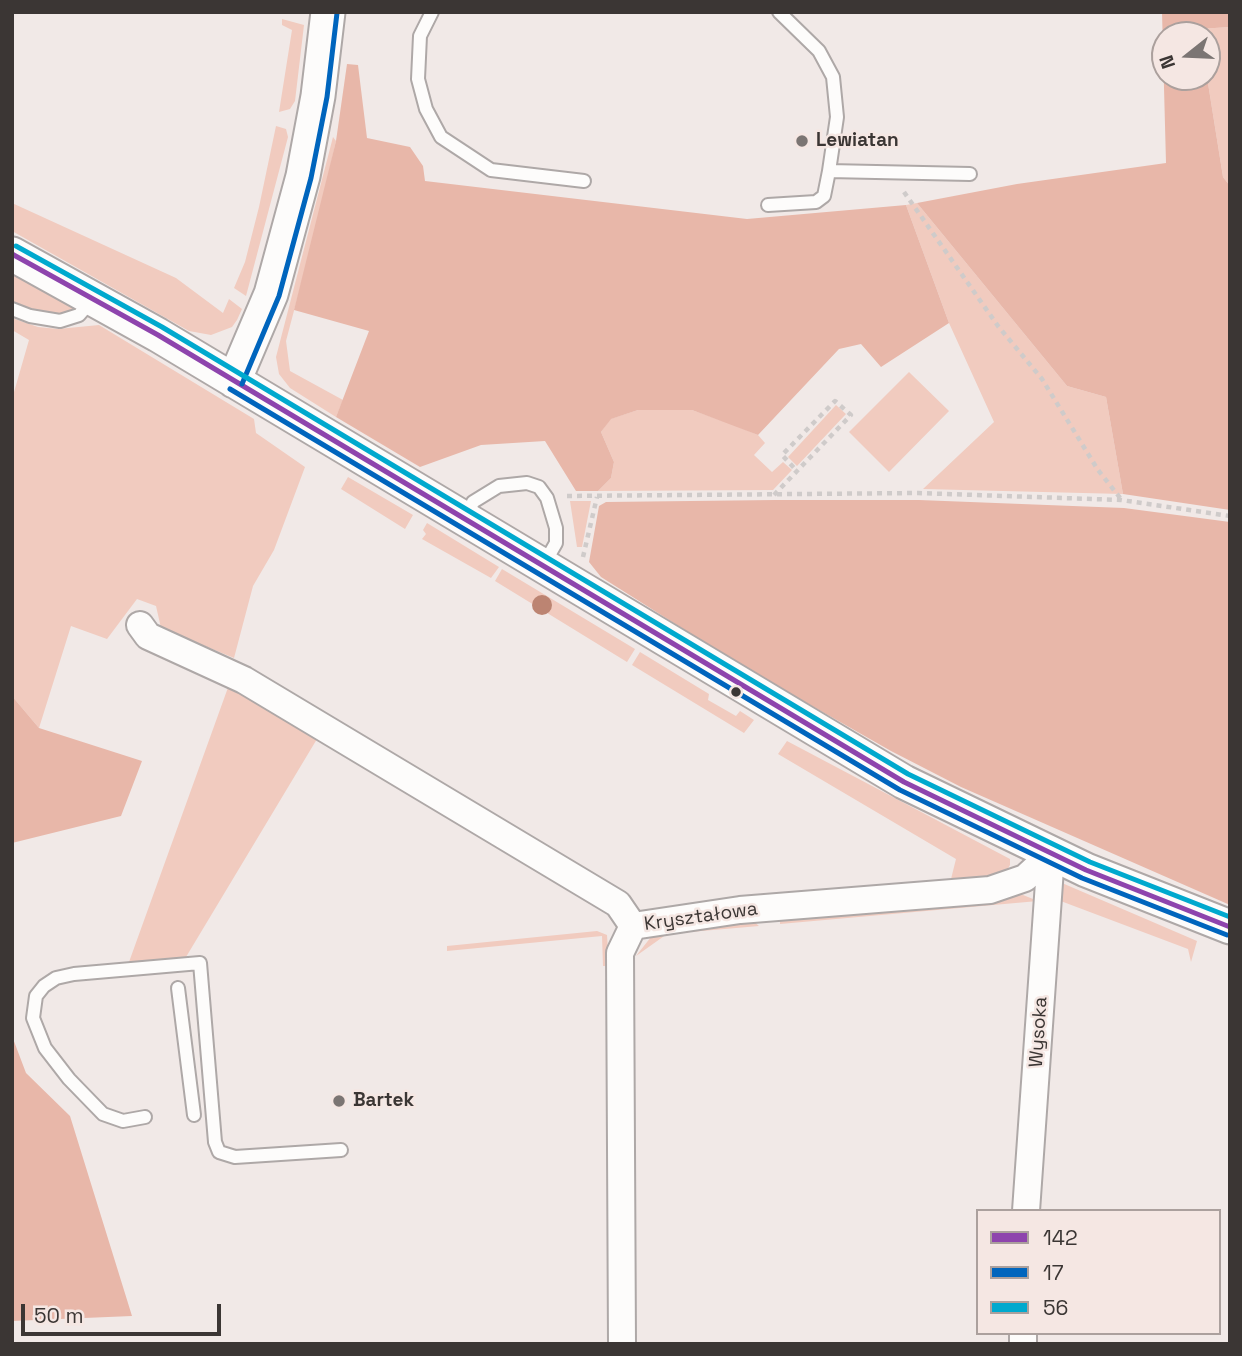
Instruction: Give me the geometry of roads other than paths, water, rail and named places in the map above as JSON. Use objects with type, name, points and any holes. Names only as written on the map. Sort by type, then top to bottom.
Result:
[{"type":"street","points":[[234,381],[271,294],[303,176],[318,96],[328,12]]},
{"type":"street","points":[[12,254],[234,381],[904,782],[1051,854],[1230,927]]},
{"type":"street","points":[[140,625],[148,635],[244,680],[618,904],[633,926]]},
{"type":"street","name":"Kryształowa","points":[[622,1344],[620,953],[633,926],[740,910],[990,890],[1025,878],[1051,854]]},
{"type":"street","name":"Wysoka","points":[[1026,1209],[1051,854]]},
{"type":"lane","points":[[432,12],[420,36],[418,79],[426,109],[442,136],[491,170],[584,181]]},
{"type":"lane","points":[[768,205],[816,202],[824,196],[837,117],[833,76],[819,51],[779,12]]},
{"type":"lane","points":[[829,171],[970,174]]},
{"type":"lane","points":[[12,309],[30,316],[60,320],[79,315],[93,299]]},
{"type":"lane","points":[[465,521],[473,502],[492,489],[513,482],[539,487],[553,512],[556,528],[556,543],[542,567]]},
{"type":"lane","points":[[145,1117],[123,1121],[103,1114],[69,1079],[45,1048],[33,1018],[36,996],[44,986],[56,978],[74,974],[200,963],[215,1142],[219,1152],[235,1157],[341,1150]]},
{"type":"lane","points":[[178,988],[194,1115]]},
{"type":"place","name":"Lewiatan","points":[[802,141]]},
{"type":"place","name":"Bartek","points":[[339,1101]]}]
